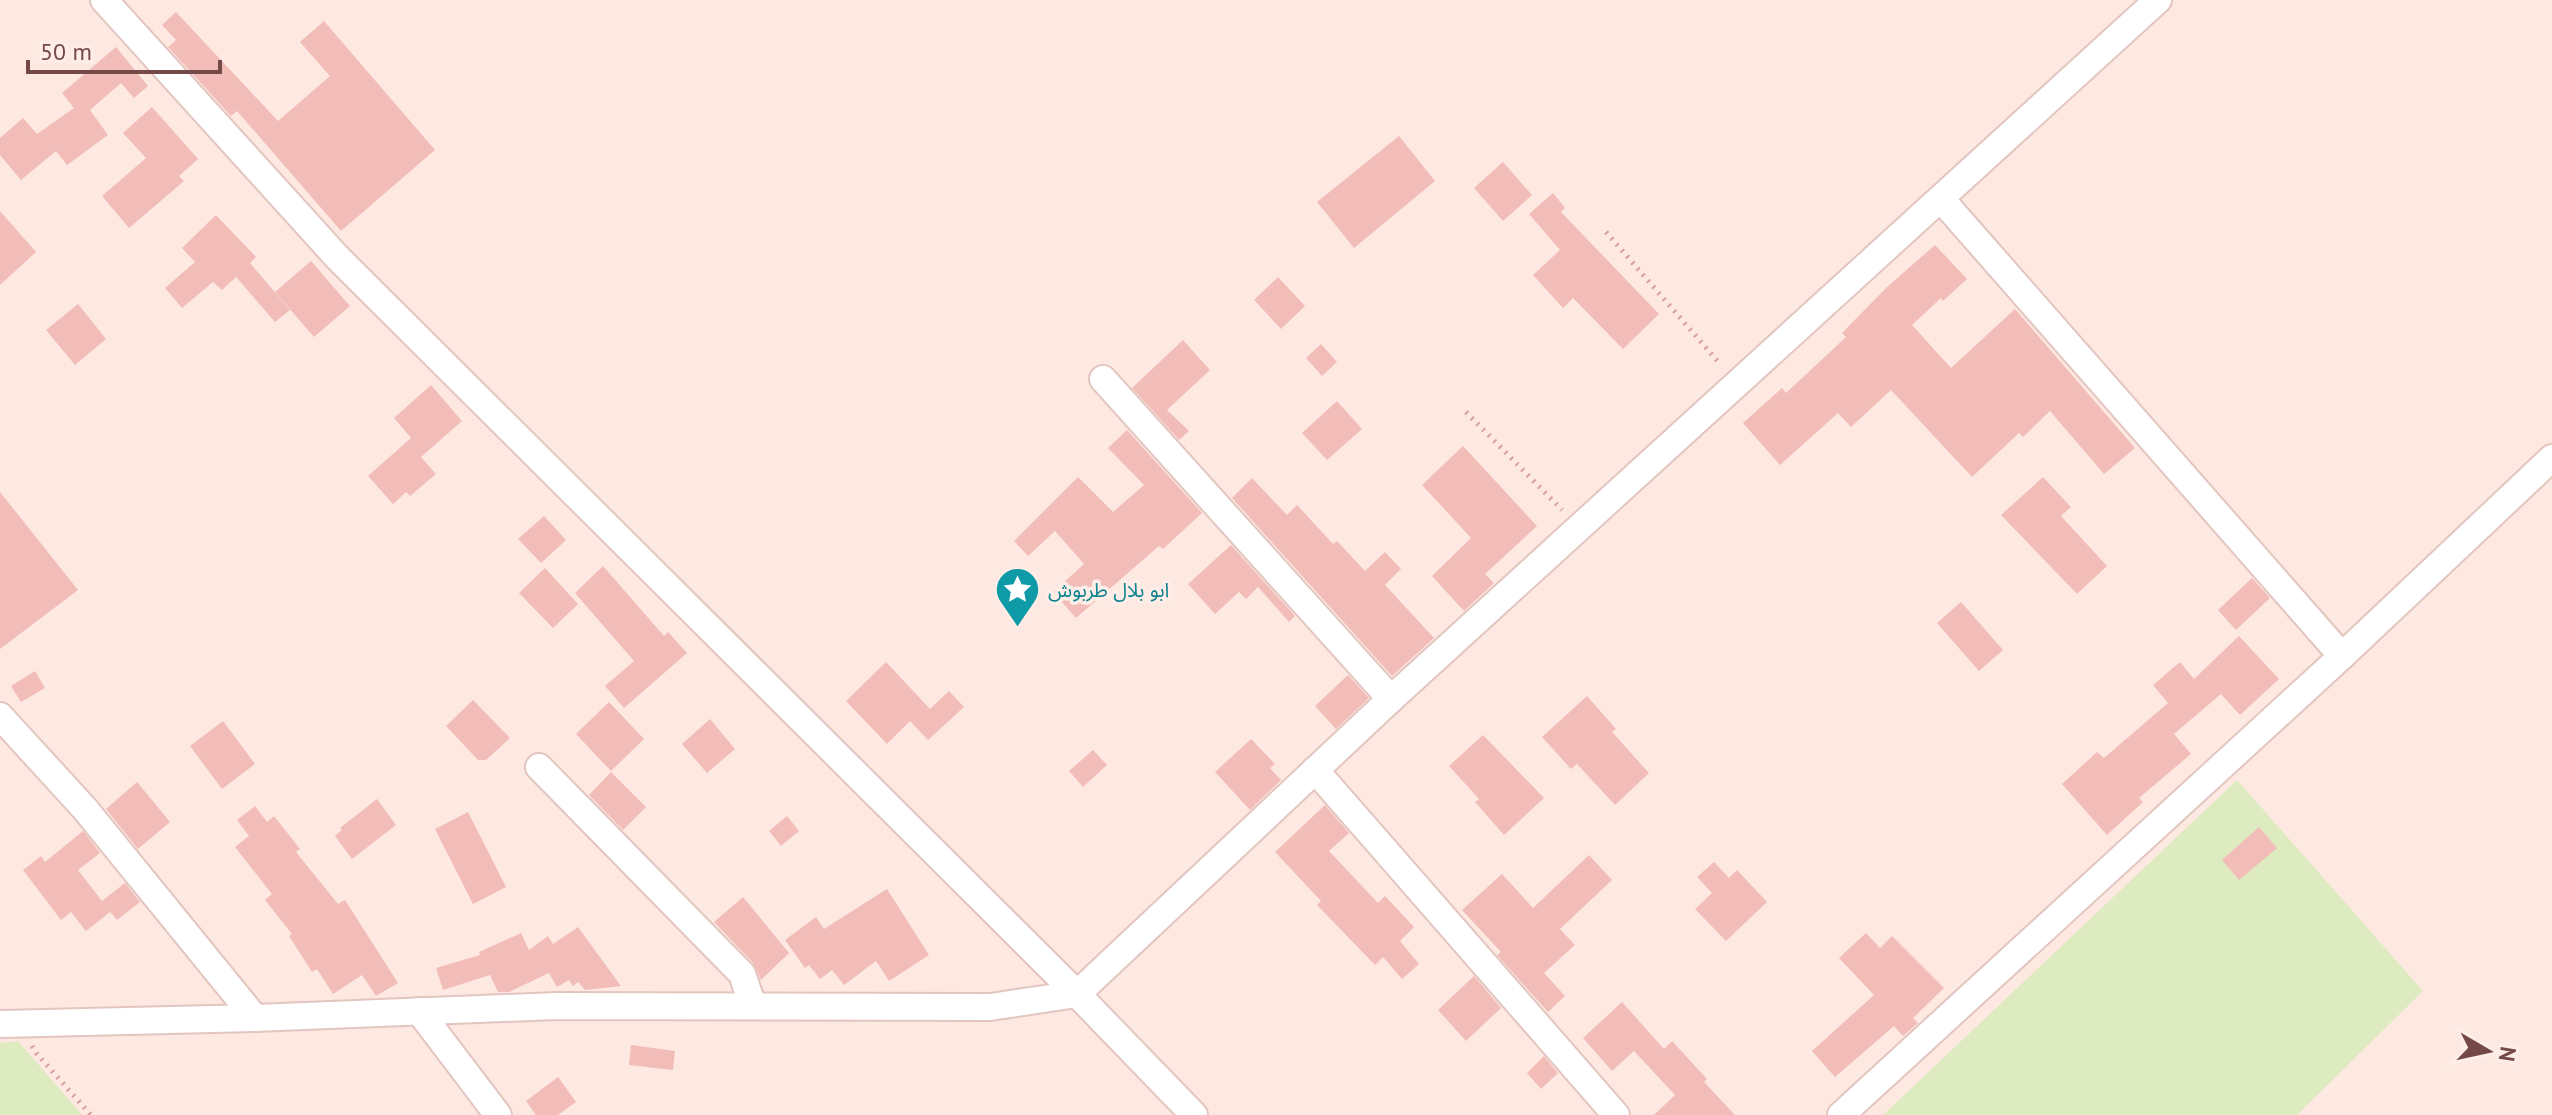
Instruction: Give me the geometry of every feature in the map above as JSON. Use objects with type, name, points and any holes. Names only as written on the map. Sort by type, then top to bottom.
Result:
[{"type":"street","points":[[10,1024],[556,1006],[990,1007],[1077,994],[1391,699],[2158,0]]},
{"type":"street","points":[[113,3],[337,257],[1077,994],[1194,1115]]},
{"type":"street","points":[[1941,199],[2342,656]]},
{"type":"street","points":[[1103,379],[1391,699]]},
{"type":"street","points":[[1841,1115],[2342,656],[2552,458]]},
{"type":"street","points":[[0,716],[85,809],[255,1018]]},
{"type":"street","points":[[539,767],[742,974],[753,1006]]},
{"type":"street","points":[[1315,770],[1616,1115]]},
{"type":"street","points":[[419,1011],[498,1115]]},
{"type":"path","points":[[1606,232],[1737,384]]},
{"type":"path","points":[[1466,412],[1580,528]]},
{"type":"path","points":[[10,1024],[91,1115]]},
{"type":"green space","points":[[2237,780],[2423,991],[2297,1115],[1883,1115]]},
{"type":"green space","points":[[18,1041],[82,1115],[0,1115],[0,1043]]},
{"type":"building","points":[[176,12],[278,121],[330,76],[300,42],[324,21],[435,150],[341,231],[237,111],[231,116],[168,47],[176,40],[162,25]]},
{"type":"building","points":[[116,47],[148,86],[134,98],[121,83],[90,110],[108,135],[67,165],[56,151],[21,180],[0,155],[0,138],[23,118],[37,134],[74,108],[62,93]]},
{"type":"building","points":[[152,107],[198,159],[179,176],[184,181],[129,228],[102,196],[146,158],[123,133]]},
{"type":"building","points":[[1399,136],[1435,181],[1354,248],[1317,202]]},
{"type":"building","points":[[1503,162],[1532,195],[1503,221],[1474,188]]},
{"type":"building","points":[[1553,193],[1565,208],[1561,212],[1659,314],[1623,349],[1573,298],[1563,308],[1533,275],[1560,250],[1529,214]]},
{"type":"building","points":[[0,211],[36,252],[0,285]]},
{"type":"building","points":[[216,215],[256,257],[250,263],[290,310],[275,322],[236,277],[222,290],[213,282],[182,308],[165,288],[195,262],[182,248]]},
{"type":"building","points":[[1935,245],[1967,279],[1912,325],[1951,368],[2015,309],[2135,448],[2104,474],[2050,411],[2023,437],[2019,433],[1972,477],[1891,390],[1851,427],[1838,413],[1780,465],[1743,423],[1782,388],[1786,393],[1846,337],[1842,333],[1887,287]]},
{"type":"building","points":[[311,261],[350,306],[314,337],[275,292]]},
{"type":"building","points":[[1278,277],[1305,306],[1281,329],[1254,300]]},
{"type":"building","points":[[78,304],[106,339],[75,365],[46,330]]},
{"type":"building","points":[[1183,340],[1210,370],[1167,410],[1189,431],[1179,440],[1132,388]]},
{"type":"building","points":[[1321,344],[1337,362],[1322,376],[1306,358]]},
{"type":"building","points":[[431,385],[462,421],[421,457],[436,474],[410,496],[406,492],[393,504],[368,476],[411,438],[394,418]]},
{"type":"building","points":[[1337,401],[1362,429],[1327,460],[1302,433]]},
{"type":"building","points":[[1127,430],[1202,513],[1163,549],[1159,546],[1076,618],[1053,592],[1084,564],[1055,531],[1028,556],[1014,541],[1078,477],[1113,512],[1144,485],[1108,448]]},
{"type":"building","points":[[1463,446],[1537,526],[1485,574],[1494,583],[1464,611],[1432,576],[1471,538],[1422,485]]},
{"type":"building","points":[[2043,477],[2071,507],[2061,516],[2107,566],[2077,594],[2001,515]]},
{"type":"building","points":[[1252,478],[1287,515],[1297,505],[1333,544],[1337,541],[1365,571],[1385,552],[1401,569],[1385,585],[1434,638],[1392,676],[1232,498]]},
{"type":"building","points":[[0,492],[78,590],[0,649]]},
{"type":"building","points":[[544,516],[566,540],[541,563],[518,539]]},
{"type":"building","points":[[1231,545],[1295,616],[1289,622],[1258,587],[1246,599],[1239,592],[1215,614],[1188,584]]},
{"type":"building","points":[[603,566],[664,636],[668,632],[687,653],[624,708],[605,686],[634,661],[575,593]]},
{"type":"building","points":[[545,568],[578,604],[553,628],[519,593]]},
{"type":"building","points":[[2252,578],[2270,598],[2236,630],[2218,610]]},
{"type":"building","points":[[1961,602],[2003,650],[1979,671],[1937,623]]},
{"type":"building","points":[[2239,636],[2279,679],[2240,715],[2221,694],[2174,734],[2191,754],[2139,798],[2143,802],[2107,835],[2062,784],[2097,752],[2104,758],[2168,703],[2153,685],[2180,662],[2194,679]]},
{"type":"building","points":[[886,662],[930,709],[949,691],[964,707],[928,740],[910,721],[887,744],[846,701]]},
{"type":"building","points":[[35,671],[45,688],[21,702],[11,686]]},
{"type":"building","points":[[1348,675],[1369,698],[1336,729],[1315,706]]},
{"type":"building","points":[[1587,696],[1616,729],[1612,732],[1649,773],[1615,805],[1577,764],[1571,769],[1542,737]]},
{"type":"building","points":[[473,700],[510,738],[486,760],[478,760],[446,726]]},
{"type":"building","points":[[609,702],[644,739],[611,771],[576,734]]},
{"type":"building","points":[[710,719],[735,749],[707,773],[682,744]]},
{"type":"building","points":[[223,721],[255,764],[222,789],[190,746]]},
{"type":"building","points":[[1483,735],[1544,798],[1504,835],[1475,802],[1479,799],[1449,766]]},
{"type":"building","points":[[1251,739],[1275,764],[1270,768],[1281,780],[1250,810],[1215,772]]},
{"type":"building","points":[[1093,750],[1107,765],[1083,787],[1069,771]]},
{"type":"building","points":[[611,772],[646,807],[623,830],[589,795]]},
{"type":"building","points":[[137,782],[170,822],[138,849],[106,809]]},
{"type":"building","points":[[377,799],[396,825],[352,859],[335,836],[342,830],[340,828]]},
{"type":"building","points":[[1325,805],[1349,833],[1329,851],[1378,903],[1385,896],[1414,927],[1400,941],[1419,964],[1402,979],[1383,957],[1375,965],[1317,905],[1321,901],[1275,852]]},
{"type":"building","points":[[255,806],[267,822],[274,816],[300,849],[296,852],[338,904],[345,900],[398,983],[376,996],[362,975],[333,994],[317,969],[312,972],[289,936],[292,934],[265,900],[272,894],[235,847],[249,836],[237,820]]},
{"type":"building","points":[[468,812],[506,887],[473,904],[435,829]]},
{"type":"building","points":[[787,816],[799,831],[781,846],[769,831]]},
{"type":"building","points":[[2259,827],[2277,848],[2239,880],[2222,860]]},
{"type":"building","points":[[83,831],[100,853],[78,870],[102,901],[125,883],[140,902],[117,920],[107,908],[110,912],[86,931],[71,912],[61,920],[23,870],[41,856],[45,862]]},
{"type":"building","points":[[1589,855],[1612,880],[1560,929],[1575,945],[1544,973],[1565,996],[1548,1012],[1497,955],[1501,952],[1462,910],[1502,874],[1533,908]]},
{"type":"building","points":[[1714,862],[1729,878],[1737,870],[1767,902],[1726,941],[1695,909],[1712,893],[1697,877]]},
{"type":"building","points":[[887,889],[929,955],[889,981],[876,961],[844,985],[832,970],[820,979],[809,965],[805,968],[785,940],[816,917],[824,929]]},
{"type":"building","points":[[743,897],[789,953],[761,980],[753,963],[714,922]]},
{"type":"building","points":[[578,927],[621,986],[585,990],[578,982],[573,986],[569,980],[557,987],[549,973],[509,992],[498,992],[490,975],[443,990],[436,968],[480,955],[479,952],[521,933],[529,950],[548,936],[553,944]]},
{"type":"building","points":[[1866,933],[1880,948],[1892,936],[1944,988],[1913,1018],[1918,1023],[1903,1036],[1894,1026],[1835,1077],[1812,1051],[1874,995],[1839,958]]},
{"type":"building","points":[[1474,976],[1501,1008],[1466,1041],[1438,1010]]},
{"type":"building","points":[[1622,1002],[1664,1049],[1672,1041],[1735,1115],[1654,1115],[1675,1095],[1634,1051],[1612,1071],[1583,1038]]},
{"type":"building","points":[[631,1045],[675,1051],[673,1070],[629,1065]]},
{"type":"building","points":[[1544,1056],[1558,1073],[1541,1089],[1527,1073]]},
{"type":"building","points":[[558,1077],[576,1102],[558,1115],[536,1115],[526,1101]]},
{"type":"place","name":"ابو بلال طربوش","points":[[1017,629]]}]
